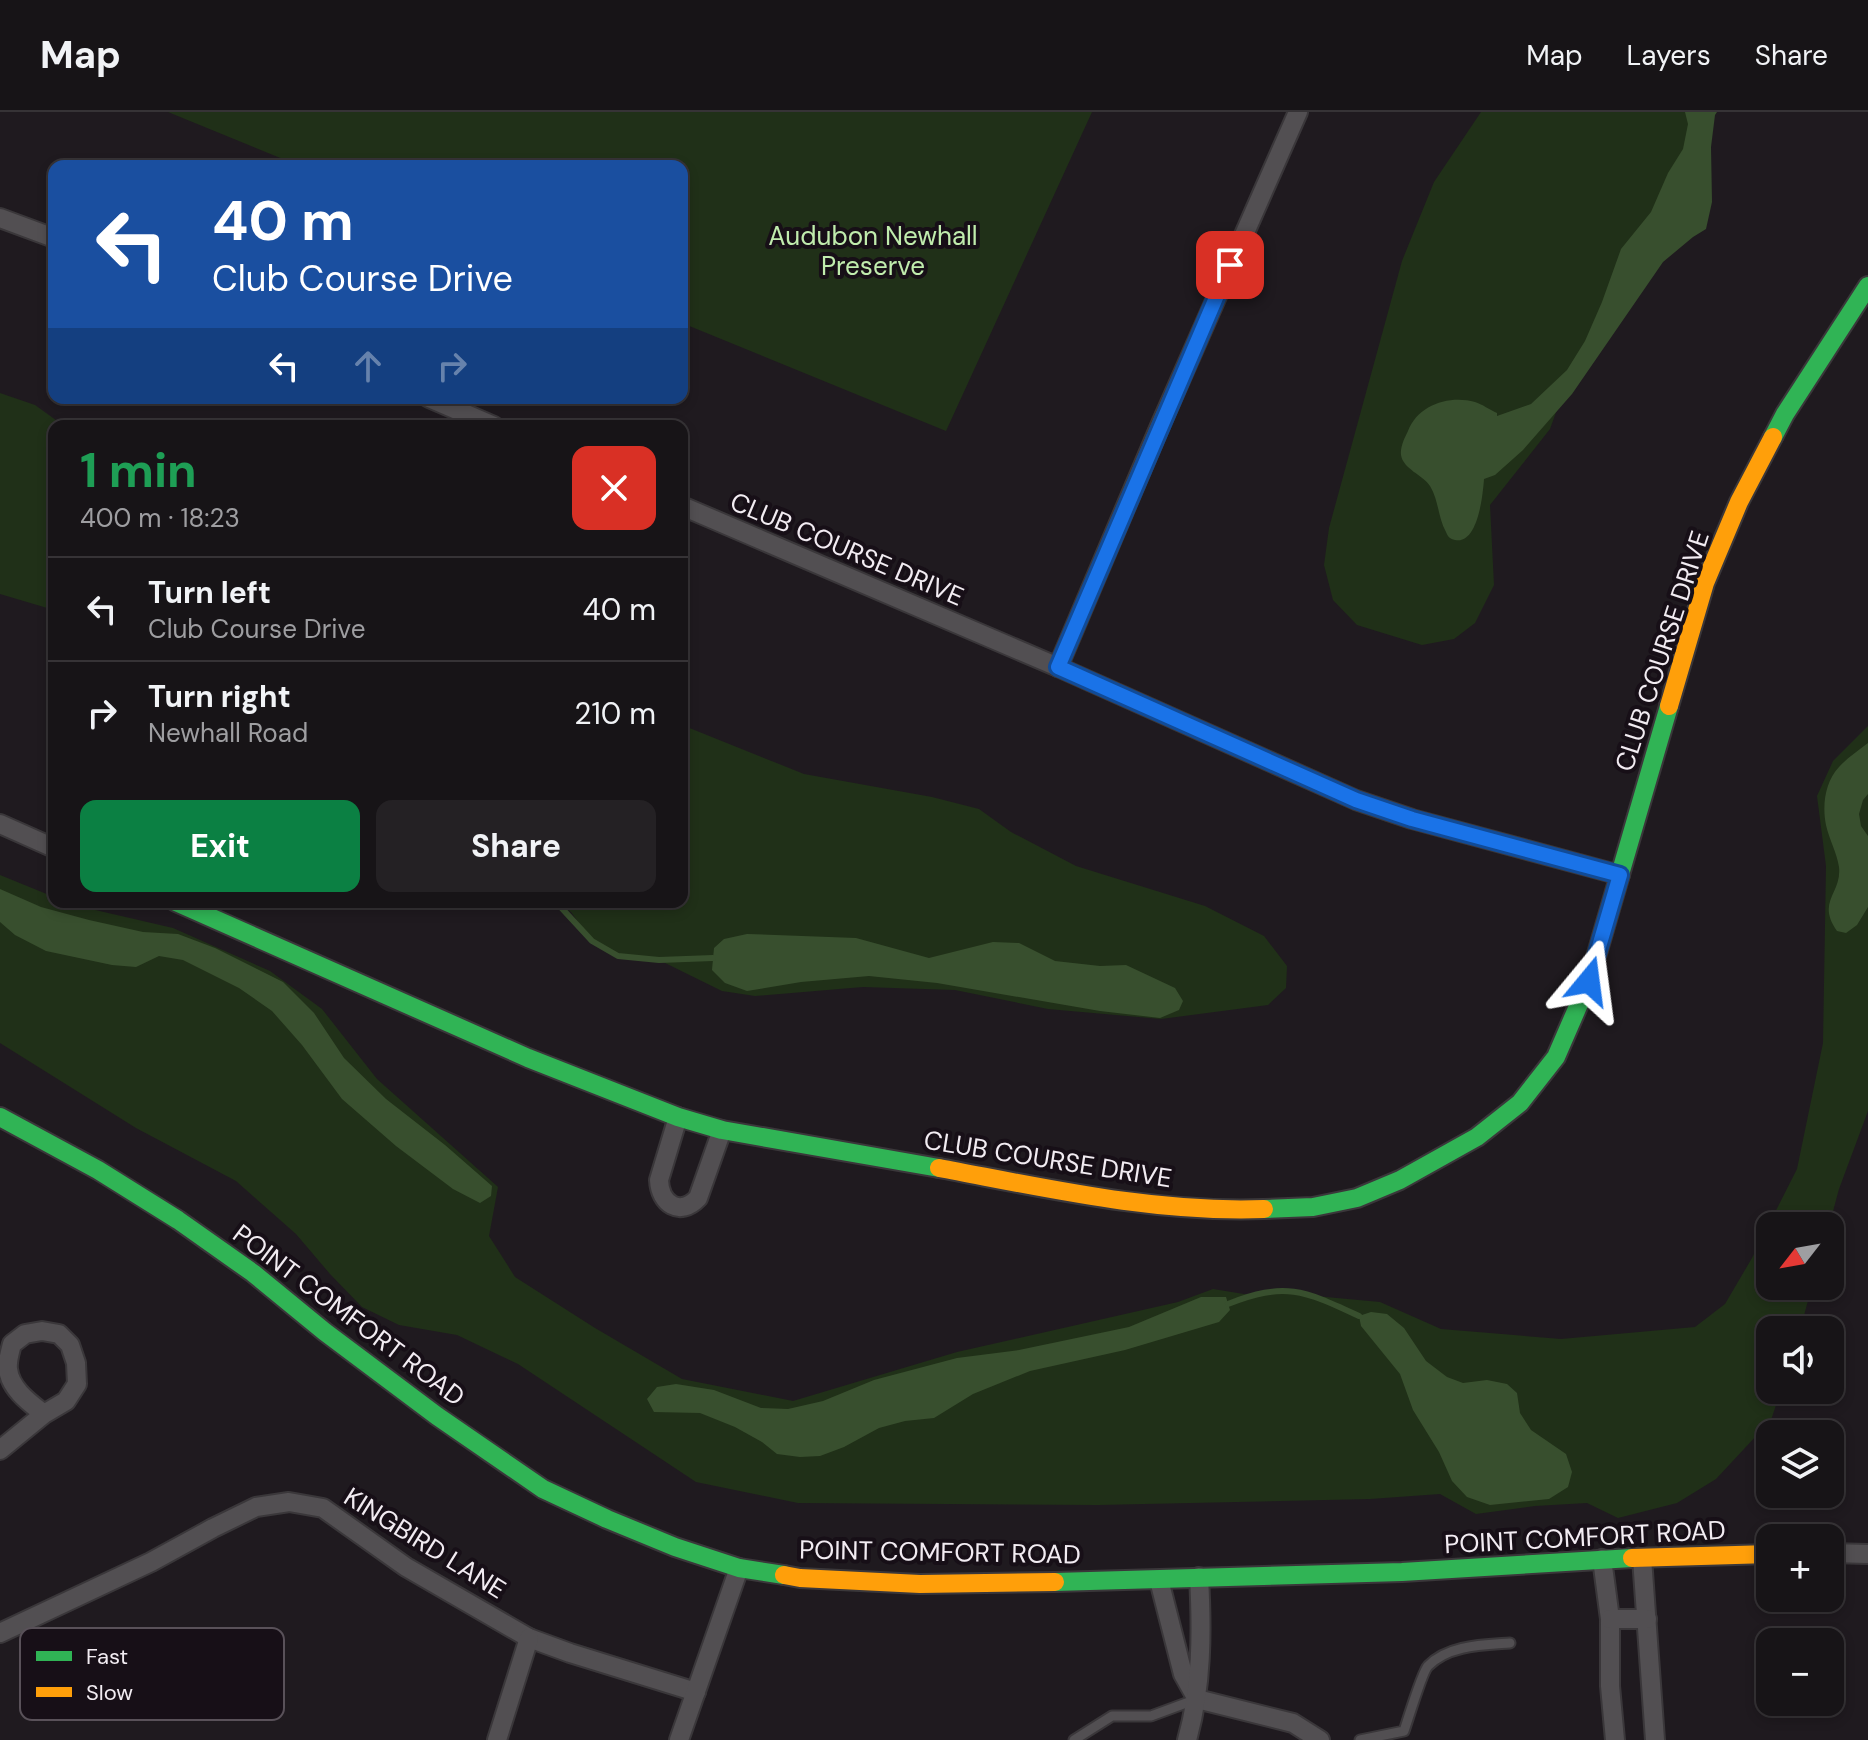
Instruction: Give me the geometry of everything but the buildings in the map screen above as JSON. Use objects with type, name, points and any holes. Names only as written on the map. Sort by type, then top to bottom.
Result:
[{"type":"street","points":[[1058,667],[1298,112]]},
{"type":"street","points":[[0,218],[48,235]]},
{"type":"street","name":"CLUB COURSE DRIVE","points":[[190,908],[528,1058],[678,1117],[722,1130],[1139,1204],[1247,1210],[1313,1207],[1357,1198],[1400,1180],[1477,1137],[1520,1103],[1556,1057],[1589,981],[1705,583],[1739,502],[1785,414],[1865,296]]},
{"type":"street","points":[[443,404],[480,420]]},
{"type":"street","name":"CLUB COURSE DRIVE","points":[[688,509],[1058,667],[1356,800],[1412,819],[1620,875]]},
{"type":"street","points":[[0,824],[48,845]]},
{"type":"street","name":"POINT COMFORT ROAD","points":[[0,1117],[98,1170],[178,1220],[253,1273],[325,1332],[437,1416],[543,1489],[675,1547],[739,1568],[800,1578],[920,1584],[1402,1572],[1602,1559],[1756,1554]]},
{"type":"street","points":[[678,1117],[659,1180],[664,1200],[675,1206],[685,1207],[698,1198],[722,1130]]},
{"type":"street","points":[[0,1450],[44,1414],[66,1401],[77,1384],[76,1363],[70,1345],[59,1334],[42,1331],[25,1334],[12,1344],[7,1367],[20,1394],[44,1414]]},
{"type":"street","name":"KINGBIRD LANE","points":[[0,1633],[151,1562],[256,1507],[289,1502],[323,1508],[406,1567],[529,1638],[696,1692]]},
{"type":"street","points":[[1844,1553],[1868,1554]]},
{"type":"street","points":[[1642,1558],[1655,1740]]},
{"type":"street","points":[[1602,1559],[1610,1619],[1610,1686],[1615,1740]]},
{"type":"street","points":[[679,1740],[739,1568]]},
{"type":"street","points":[[1187,1740],[1197,1699],[1201,1619],[1199,1577]]},
{"type":"street","points":[[1159,1580],[1183,1674],[1197,1699],[1293,1723],[1320,1740]]},
{"type":"street","points":[[1610,1619],[1647,1619]]},
{"type":"street","points":[[497,1740],[529,1638]]},
{"type":"lane","points":[[1360,1740],[1405,1735],[1426,1668],[1443,1656],[1469,1646],[1510,1643]]},
{"type":"lane","points":[[1074,1740],[1112,1716],[1151,1716],[1197,1699]]},
{"type":"green space","name":"Audubon Newhall Preserve","points":[[168,112],[1092,112],[946,431],[688,325],[688,160],[285,160]]},
{"type":"green space","points":[[1481,112],[1705,112],[1564,390],[1550,429],[1490,505],[1494,585],[1475,623],[1454,639],[1422,645],[1357,625],[1333,600],[1324,565],[1329,528],[1402,261],[1434,182]]},
{"type":"green space","points":[[0,393],[35,405],[56,420],[48,420],[48,608],[0,594]]},
{"type":"green space","points":[[1868,726],[1868,1111],[1833,1212],[1775,1212],[1797,1169],[1823,1043],[1826,866],[1817,796],[1833,761]]},
{"type":"green space","points":[[688,727],[804,774],[932,797],[979,809],[1011,832],[1076,866],[1205,906],[1264,936],[1287,966],[1286,988],[1268,1005],[1161,1019],[1048,1009],[955,990],[863,987],[755,996],[722,991],[659,960],[618,956],[592,941],[566,908],[688,908]]},
{"type":"green space","points":[[0,875],[48,895],[48,908],[87,908],[173,928],[270,971],[322,1009],[377,1079],[498,1187],[489,1236],[515,1277],[682,1379],[793,1401],[957,1352],[1178,1302],[1213,1289],[1250,1295],[1287,1290],[1380,1302],[1441,1329],[1561,1339],[1695,1327],[1725,1304],[1756,1250],[1756,1300],[1808,1300],[1804,1316],[1756,1316],[1756,1404],[1776,1404],[1771,1420],[1756,1420],[1756,1436],[1716,1479],[1677,1503],[1618,1518],[1587,1503],[1476,1514],[1440,1494],[1370,1499],[1098,1505],[798,1503],[696,1482],[518,1364],[457,1335],[399,1325],[362,1307],[296,1234],[236,1181],[136,1128],[0,1043]]},
{"type":"shaded area","points":[[1685,112],[1717,112],[1711,147],[1712,202],[1706,229],[1663,262],[1572,394],[1523,450],[1495,475],[1484,479],[1478,517],[1469,535],[1463,539],[1450,538],[1443,527],[1430,486],[1409,468],[1401,455],[1402,445],[1413,422],[1436,404],[1455,400],[1478,403],[1497,413],[1497,416],[1531,404],[1567,370],[1585,341],[1621,249],[1651,212],[1668,173],[1683,149],[1688,124]]},
{"type":"shaded area","points":[[1868,743],[1868,794],[1859,814],[1861,826],[1868,836],[1868,907],[1857,925],[1846,933],[1837,931],[1829,912],[1839,867],[1824,810],[1834,773]]},
{"type":"shaded area","points":[[0,889],[41,907],[89,920],[143,932],[178,934],[215,948],[283,982],[314,1013],[344,1058],[386,1099],[492,1186],[491,1196],[480,1203],[453,1189],[396,1146],[342,1099],[272,1011],[239,988],[183,960],[159,956],[136,967],[46,951],[15,935],[0,922]]},
{"type":"shaded area","points":[[747,934],[856,938],[929,958],[993,942],[1019,943],[1055,961],[1100,966],[1126,965],[1175,988],[1183,1001],[1179,1010],[1160,1018],[937,983],[869,976],[747,991],[725,983],[712,970],[714,948],[724,939]]},
{"type":"shaded area","points":[[1201,1297],[1226,1297],[1230,1310],[1219,1322],[1125,1350],[1030,1371],[973,1394],[934,1418],[879,1428],[820,1456],[777,1454],[735,1427],[700,1413],[654,1412],[647,1399],[657,1387],[676,1384],[714,1390],[761,1408],[788,1409],[823,1401],[874,1380],[957,1358],[1019,1350],[1129,1327]]},
{"type":"shaded area","points":[[1371,1312],[1387,1314],[1404,1328],[1426,1361],[1447,1377],[1463,1383],[1487,1380],[1507,1384],[1517,1393],[1520,1413],[1531,1430],[1566,1454],[1572,1472],[1568,1487],[1549,1499],[1490,1505],[1467,1497],[1452,1481],[1439,1452],[1413,1410],[1400,1374],[1361,1326],[1359,1316]]},
{"type":"waterway","points":[[562,908],[592,941],[618,956],[659,960],[713,958]]},
{"type":"waterway","points":[[1228,1304],[1265,1293],[1295,1292],[1324,1300],[1359,1316]]},
{"type":"traffic: fast","points":[[1773,437],[1868,286]]},
{"type":"traffic: fast","points":[[1264,1209],[1313,1207],[1357,1198],[1400,1180],[1477,1137],[1520,1103],[1556,1057],[1589,981],[1669,706]]},
{"type":"traffic: fast","points":[[190,908],[528,1058],[678,1117],[722,1130],[939,1168]]},
{"type":"traffic: fast","points":[[0,1117],[98,1170],[178,1220],[253,1273],[325,1332],[437,1416],[543,1489],[675,1547],[739,1568],[784,1575]]},
{"type":"traffic: fast","points":[[1055,1582],[1402,1572],[1632,1558]]},
{"type":"traffic: slow","points":[[1669,706],[1705,583],[1739,502],[1773,437]]},
{"type":"traffic: slow","points":[[939,1168],[1141,1203],[1264,1209]]},
{"type":"traffic: slow","points":[[1632,1558],[1756,1554]]},
{"type":"traffic: slow","points":[[784,1575],[920,1584],[1055,1582]]},
{"type":"route","points":[[1230,265],[1058,667],[1356,800],[1412,819],[1620,875],[1589,981]]}]
